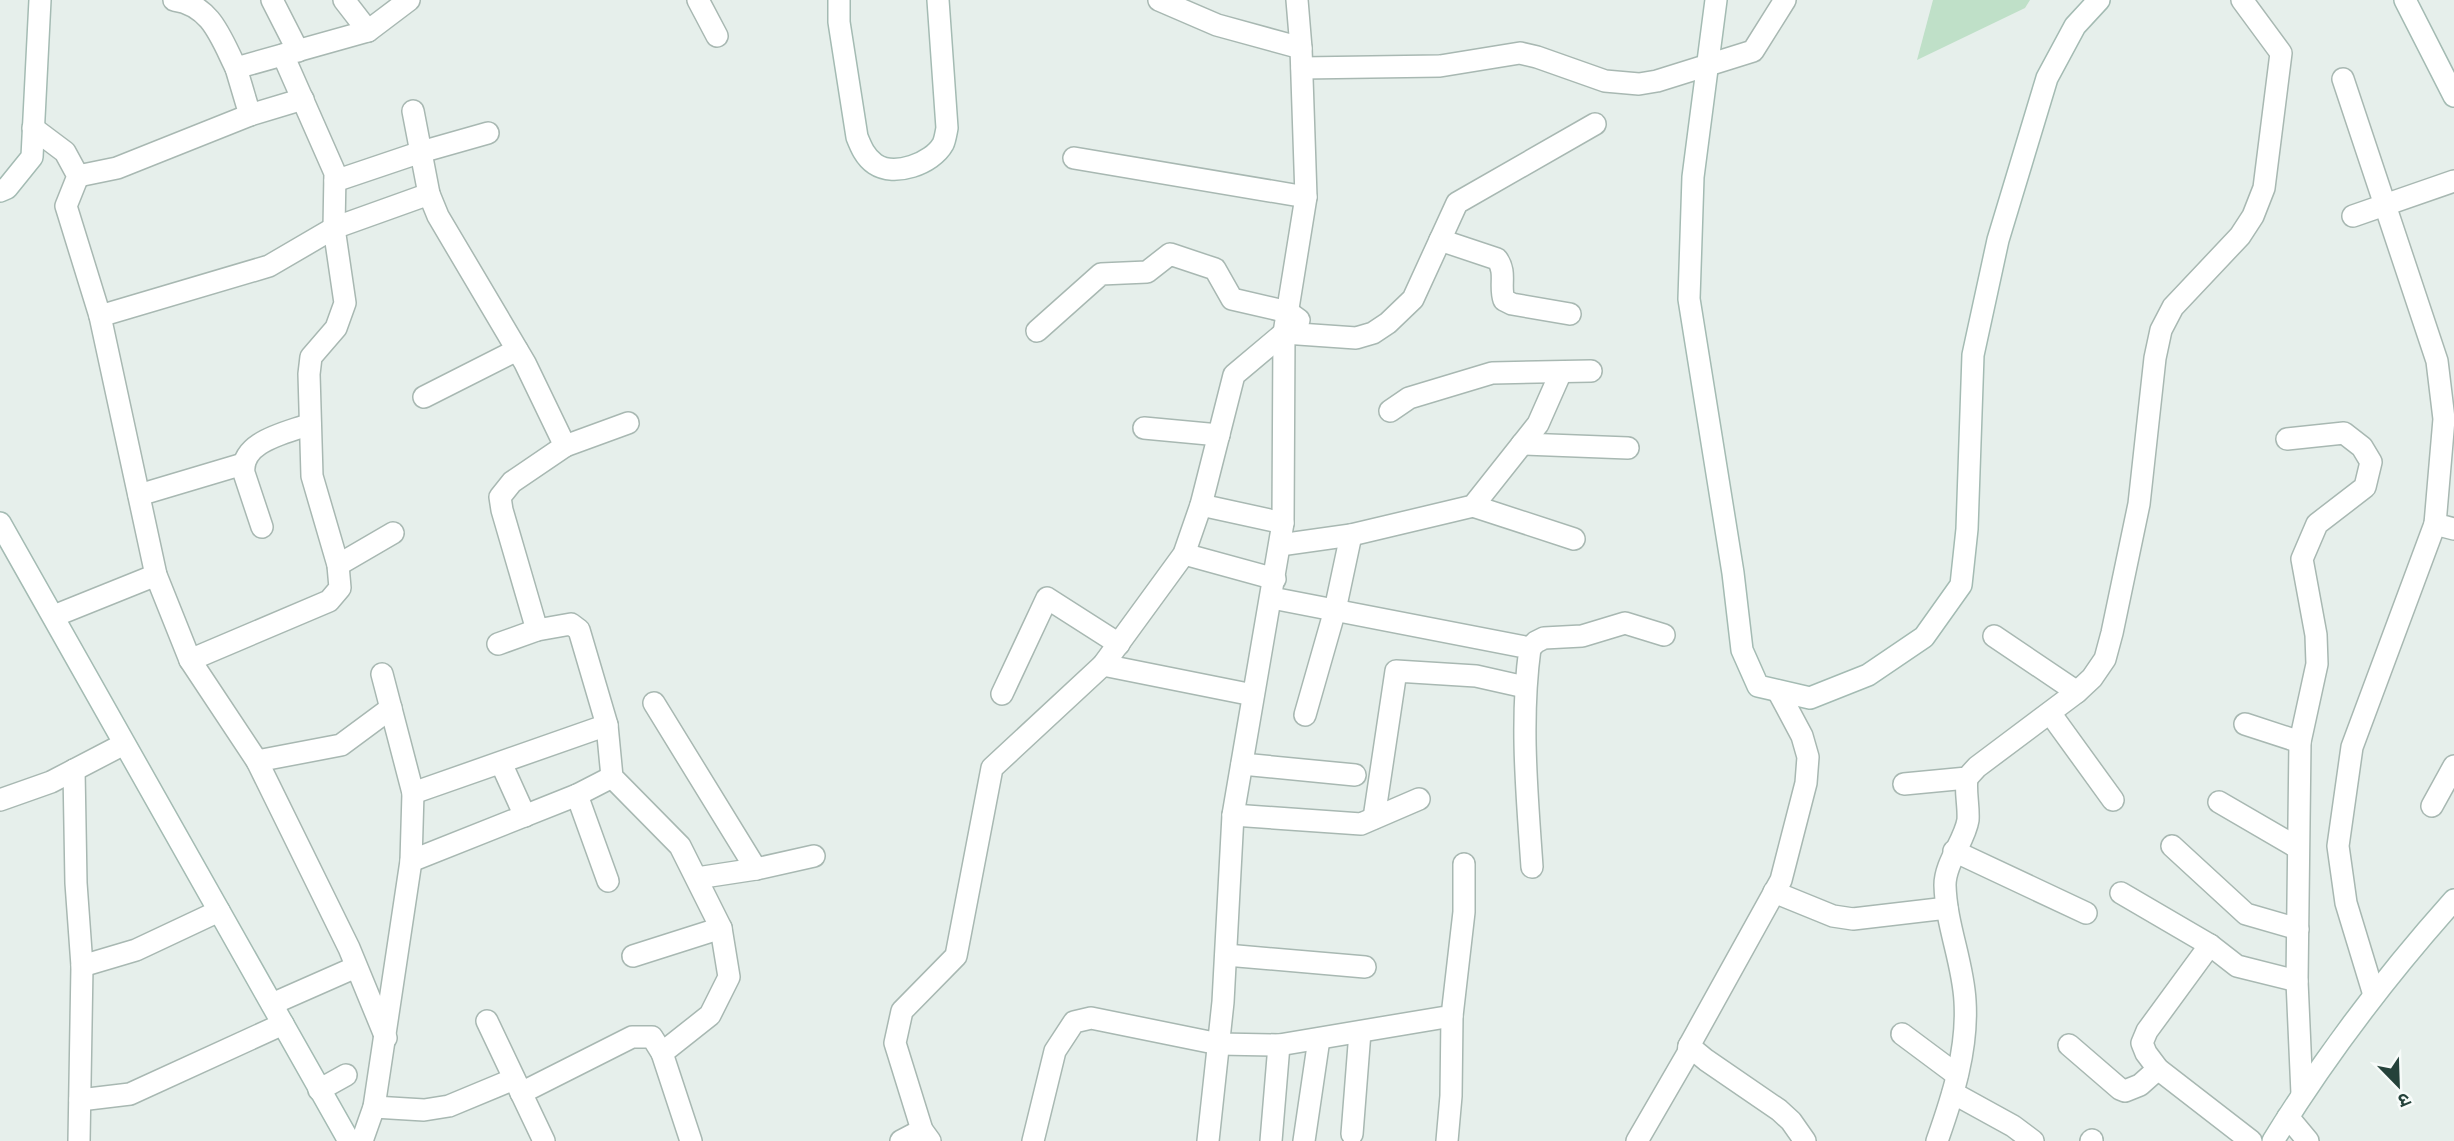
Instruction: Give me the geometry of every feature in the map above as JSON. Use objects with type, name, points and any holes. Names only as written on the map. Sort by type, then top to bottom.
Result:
[{"type":"street","points":[[0,191],[7,188],[32,157],[40,0]]},
{"type":"street","points":[[174,0],[184,1],[202,10],[214,23],[236,68],[250,115]]},
{"type":"street","points":[[190,660],[329,601],[340,588],[338,565],[312,476],[309,374],[311,357],[336,328],[345,303],[334,228],[335,173],[303,99],[291,53],[272,0]]},
{"type":"street","points":[[344,0],[368,31]]},
{"type":"street","points":[[236,68],[368,31],[409,0]]},
{"type":"street","points":[[698,0],[718,36]]},
{"type":"street","points":[[839,0],[839,22],[857,137],[862,151],[875,164],[886,168],[899,168],[919,164],[930,157],[943,144],[947,128],[938,0]]},
{"type":"street","points":[[1159,0],[1302,58],[1440,66],[1520,53],[1605,81],[1639,84],[1753,51],[1785,0]]},
{"type":"street","points":[[1208,1141],[1226,955],[1233,815],[1283,523],[1286,323],[1306,197],[1302,58],[1297,0]]},
{"type":"street","points":[[1716,0],[1693,177],[1689,299],[1733,573],[1742,650],[1758,686],[1810,698],[1868,675],[1924,637],[1961,585],[1968,529],[1973,355],[1998,240],[2047,78],[2075,26],[2099,0]]},
{"type":"street","points":[[1937,1141],[1963,1048],[1965,1000],[1947,908],[1945,881],[1954,851],[1968,821],[1965,792],[1967,778],[1977,767],[2077,692],[2092,678],[2105,659],[2139,504],[2155,358],[2161,330],[2173,307],[2240,236],[2253,216],[2264,188],[2281,53],[2242,0]]},
{"type":"street","points":[[2405,0],[2454,96]]},
{"type":"street","points":[[2343,79],[2385,205],[2445,361],[2444,526],[2352,747],[2339,846],[2346,903],[2374,995]]},
{"type":"street","points":[[78,176],[117,168],[250,115],[303,99]]},
{"type":"street","points":[[413,111],[429,194],[438,216],[517,350],[565,446]]},
{"type":"street","points":[[1037,331],[1101,274],[1147,272],[1170,254],[1215,269],[1232,299],[1286,323],[1321,336],[1356,338],[1373,333],[1413,299],[1457,203],[1595,124]]},
{"type":"street","points":[[33,128],[65,152],[78,176]]},
{"type":"street","points":[[335,181],[488,133]]},
{"type":"street","points":[[1074,158],[1306,197]]},
{"type":"street","points":[[78,176],[66,206],[100,316],[156,575],[190,660],[257,761],[356,967],[386,1038]]},
{"type":"street","points":[[2353,215],[2454,181]]},
{"type":"street","points":[[100,316],[269,265],[334,228],[429,194]]},
{"type":"street","points":[[1440,240],[1497,259],[1504,276],[1504,300],[1512,304],[1570,314]]},
{"type":"street","points":[[901,1141],[926,1136],[895,1043],[902,1011],[956,957],[992,768],[1103,666],[1184,554],[1202,505],[1234,375],[1286,323]]},
{"type":"street","points":[[424,397],[517,350]]},
{"type":"street","points":[[1390,411],[1409,398],[1492,373],[1591,371]]},
{"type":"street","points":[[1473,506],[1538,424],[1561,372]]},
{"type":"street","points":[[537,630],[500,497],[512,482],[565,446],[628,423]]},
{"type":"street","points":[[262,527],[243,464],[258,444],[310,424]]},
{"type":"street","points":[[1144,428],[1219,435]]},
{"type":"street","points":[[2287,439],[2344,433],[2362,447],[2371,462],[2365,487],[2317,524],[2302,559],[2316,635],[2317,664],[2300,742],[2297,981],[2302,1094]]},
{"type":"street","points":[[1522,444],[1628,448]]},
{"type":"street","points":[[139,495],[243,464]]},
{"type":"street","points":[[1202,505],[1283,523]]},
{"type":"street","points":[[1280,545],[1351,535],[1473,506],[1574,539]]},
{"type":"street","points":[[2,533],[54,616],[349,1141]]},
{"type":"street","points":[[338,565],[393,533]]},
{"type":"street","points":[[1305,715],[1335,610],[1351,535]]},
{"type":"street","points":[[1184,554],[1335,610],[1530,649]]},
{"type":"street","points":[[54,616],[156,575]]},
{"type":"street","points":[[1002,694],[1047,598],[1119,643]]},
{"type":"street","points":[[1532,867],[1525,764],[1525,687],[1530,649],[1544,638],[1582,636],[1625,623],[1664,635]]},
{"type":"street","points":[[498,644],[537,630],[571,624],[579,630],[607,725],[612,777],[680,846],[721,928],[729,976],[710,1015],[662,1053]]},
{"type":"street","points":[[1994,636],[2077,692]]},
{"type":"street","points":[[1103,666],[1254,695]]},
{"type":"street","points":[[1374,818],[1396,671],[1476,676],[1525,687]]},
{"type":"street","points":[[362,1141],[374,1107],[411,861],[413,793],[382,674]]},
{"type":"street","points":[[1637,1141],[1688,1053],[1689,1046],[1781,880],[1806,783],[1808,757],[1802,736],[1778,691]]},
{"type":"street","points":[[654,703],[756,869]]},
{"type":"street","points":[[257,761],[341,745],[391,708]]},
{"type":"street","points":[[2050,713],[2113,800]]},
{"type":"street","points":[[2245,724],[2300,742]]},
{"type":"street","points":[[413,793],[607,725]]},
{"type":"street","points":[[0,800],[51,782],[124,744]]},
{"type":"street","points":[[501,763],[524,816]]},
{"type":"street","points":[[1242,764],[1355,775]]},
{"type":"street","points":[[2432,807],[2454,766]]},
{"type":"street","points":[[74,770],[76,883],[82,966],[79,1141]]},
{"type":"street","points":[[411,861],[577,795],[612,777]]},
{"type":"street","points":[[1904,784],[1967,778]]},
{"type":"street","points":[[577,795],[608,881]]},
{"type":"street","points":[[1233,815],[1361,824],[1419,799]]},
{"type":"street","points":[[2219,802],[2298,848]]},
{"type":"street","points":[[2172,846],[2246,914],[2298,929]]},
{"type":"street","points":[[1954,851],[2086,913]]},
{"type":"street","points":[[697,878],[814,856]]},
{"type":"street","points":[[1447,1141],[1451,1096],[1452,1016],[1464,912],[1464,864]]},
{"type":"street","points":[[1774,892],[1833,916],[1853,919],[1947,908]]},
{"type":"street","points":[[2121,893],[2210,946],[2237,966],[2297,981]]},
{"type":"street","points":[[2273,1141],[2302,1094],[2374,995],[2454,900]]},
{"type":"street","points":[[82,966],[136,950],[219,911]]},
{"type":"street","points":[[633,956],[721,928]]},
{"type":"street","points":[[2210,946],[2147,1031],[2142,1043],[2158,1069],[2251,1141]]},
{"type":"street","points":[[1226,955],[1365,967]]},
{"type":"street","points":[[272,1004],[356,967]]},
{"type":"street","points":[[1033,1141],[1055,1051],[1074,1022],[1091,1018],[1219,1044],[1279,1045],[1452,1016]]},
{"type":"street","points":[[486,1021],[544,1141]]},
{"type":"street","points":[[80,1100],[130,1094],[283,1024]]},
{"type":"street","points":[[1352,1134],[1360,1032]]},
{"type":"street","points":[[1902,1034],[1955,1084],[2033,1141]]},
{"type":"street","points":[[374,1107],[449,1106],[518,1086],[632,1037],[652,1037],[662,1053],[691,1141]]},
{"type":"street","points":[[1304,1141],[1319,1038]]},
{"type":"street","points":[[1272,1141],[1279,1045]]},
{"type":"street","points":[[2069,1045],[2125,1091],[2140,1085],[2158,1069]]},
{"type":"street","points":[[1689,1046],[1779,1110],[1791,1121],[1805,1141]]},
{"type":"street","points":[[318,1090],[346,1075]]},
{"type":"street","points":[[2288,1117],[2308,1141]]},
{"type":"green space","points":[[1933,0],[2030,0],[2025,8],[1917,60]]}]
